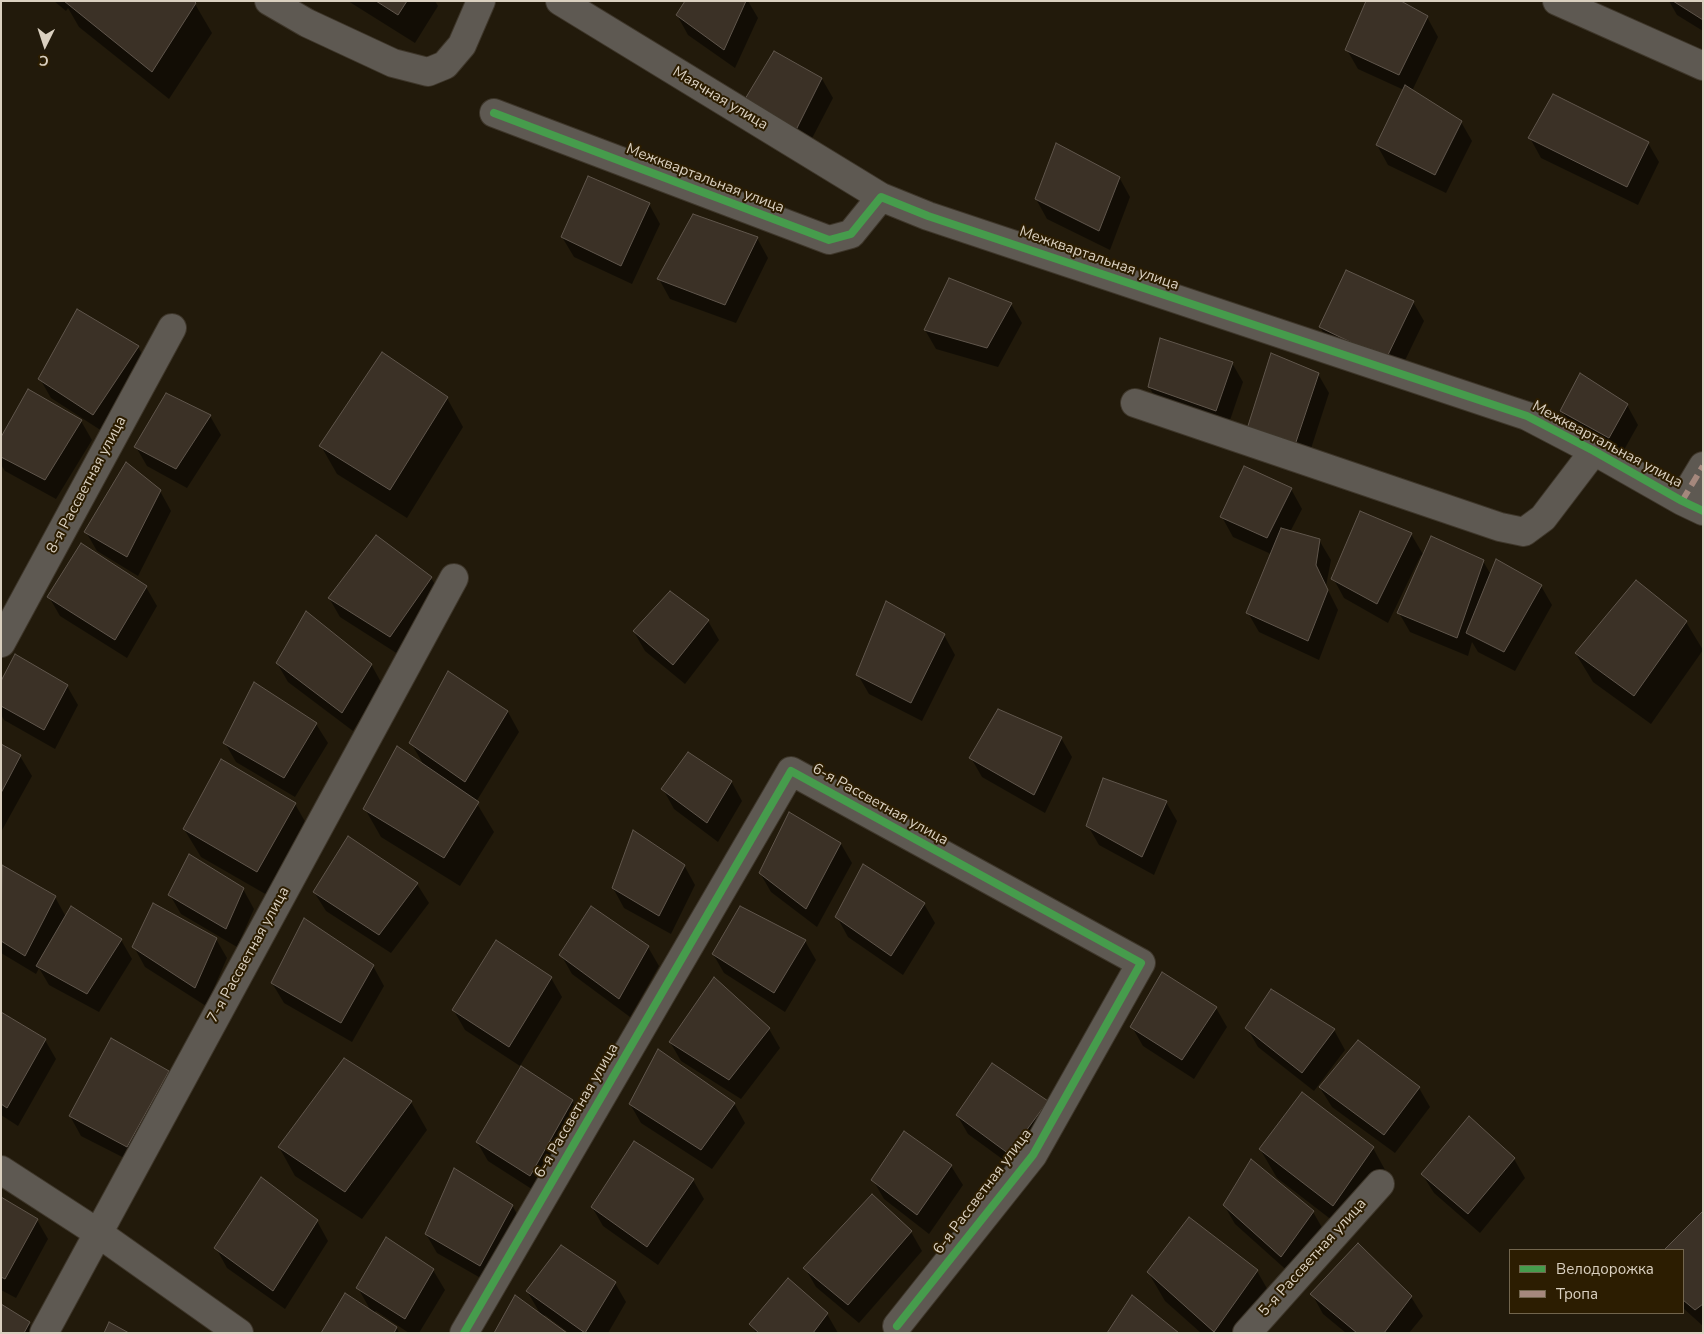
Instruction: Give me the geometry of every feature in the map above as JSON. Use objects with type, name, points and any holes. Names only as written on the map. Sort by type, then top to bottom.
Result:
[{"type":"street","points":[[269,1],[307,24],[393,63],[428,72],[445,65],[462,45],[481,1]]},
{"type":"street","name":"Маячная улица","points":[[560,1],[881,197]]},
{"type":"street","points":[[1557,1],[1703,66]]},
{"type":"street","name":"Межквартальная улица","points":[[494,113],[829,240],[851,234],[881,197],[928,216],[1527,416],[1692,506]]},
{"type":"street","name":"8-я Рассветная улица","points":[[1,643],[172,328]]},
{"type":"street","points":[[1134,403],[1500,527],[1524,532],[1543,518],[1594,451]]},
{"type":"street","points":[[1692,506],[1703,466]]},
{"type":"street","name":"7-я Рассветная улица","points":[[44,1333],[454,578]]},
{"type":"street","name":"6-я Рассветная улица","points":[[464,1333],[791,771],[1141,963],[1033,1155],[897,1326]]},
{"type":"street","points":[[1,1170],[98,1233],[239,1333]]},
{"type":"street","name":"5-я Рассветная улица","points":[[1247,1333],[1380,1184]]},
{"type":"building","points":[[64,1],[194,1],[196,3],[152,72]]},
{"type":"building","points":[[376,1],[407,1],[398,15]]},
{"type":"building","points":[[685,1],[746,1],[724,50],[676,15]]},
{"type":"building","points":[[1366,1],[1401,1],[1428,16],[1399,75],[1345,50]]},
{"type":"building","points":[[1673,1],[1703,1],[1703,20]]},
{"type":"building","points":[[774,51],[822,78],[796,130],[745,99]]},
{"type":"building","points":[[1405,85],[1462,121],[1435,175],[1376,145]]},
{"type":"building","points":[[1553,94],[1649,142],[1627,187],[1528,138]]},
{"type":"building","points":[[1056,143],[1120,177],[1099,231],[1035,199]]},
{"type":"building","points":[[588,176],[650,203],[621,266],[561,237]]},
{"type":"building","points":[[693,214],[758,237],[725,305],[657,279]]},
{"type":"building","points":[[1346,270],[1414,301],[1386,359],[1319,327]]},
{"type":"building","points":[[949,278],[1012,303],[987,348],[924,330]]},
{"type":"building","points":[[77,309],[139,346],[93,415],[38,379]]},
{"type":"building","points":[[1160,338],[1233,362],[1216,411],[1148,387]]},
{"type":"building","points":[[382,352],[448,397],[390,490],[319,446]]},
{"type":"building","points":[[1271,353],[1319,373],[1295,445],[1247,429]]},
{"type":"building","points":[[1580,373],[1628,404],[1609,438],[1560,411]]},
{"type":"building","points":[[28,389],[82,420],[45,480],[1,457],[1,437]]},
{"type":"building","points":[[166,393],[211,415],[176,469],[134,447]]},
{"type":"building","points":[[126,462],[161,490],[127,557],[84,532]]},
{"type":"building","points":[[1244,466],[1292,488],[1267,538],[1220,517]]},
{"type":"building","points":[[1360,511],[1412,533],[1377,604],[1331,579]]},
{"type":"building","points":[[1281,528],[1320,539],[1316,565],[1328,590],[1308,641],[1246,613]]},
{"type":"building","points":[[376,535],[432,577],[390,637],[328,598]]},
{"type":"building","points":[[1431,536],[1484,560],[1457,638],[1397,613]]},
{"type":"building","points":[[81,543],[147,586],[115,640],[47,597]]},
{"type":"building","points":[[1496,559],[1542,585],[1504,652],[1466,633]]},
{"type":"building","points":[[1636,580],[1687,621],[1634,696],[1575,653]]},
{"type":"building","points":[[670,591],[709,620],[673,665],[633,631]]},
{"type":"building","points":[[886,601],[945,634],[911,703],[856,675]]},
{"type":"building","points":[[306,611],[372,664],[342,713],[276,663]]},
{"type":"building","points":[[15,654],[68,685],[44,730],[1,706],[1,681]]},
{"type":"building","points":[[448,671],[508,711],[465,782],[409,743]]},
{"type":"building","points":[[254,682],[317,723],[284,778],[223,743]]},
{"type":"building","points":[[998,709],[1062,737],[1034,795],[969,758]]},
{"type":"building","points":[[1,744],[21,755],[1,793]]},
{"type":"building","points":[[397,746],[479,802],[444,858],[363,809]]},
{"type":"building","points":[[688,752],[732,781],[707,823],[661,789]]},
{"type":"building","points":[[221,759],[296,803],[257,872],[183,829]]},
{"type":"building","points":[[1103,778],[1167,801],[1142,857],[1086,826]]},
{"type":"building","points":[[789,812],[841,843],[806,909],[759,873]]},
{"type":"building","points":[[633,830],[685,865],[659,916],[612,888]]},
{"type":"building","points":[[348,836],[418,883],[379,935],[313,892]]},
{"type":"building","points":[[189,854],[244,888],[226,929],[168,895]]},
{"type":"building","points":[[863,864],[925,903],[891,956],[835,917]]},
{"type":"building","points":[[2,865],[56,896],[25,956],[1,941]]},
{"type":"building","points":[[153,903],[217,938],[195,988],[132,947]]},
{"type":"building","points":[[71,906],[122,939],[87,994],[36,966]]},
{"type":"building","points":[[591,906],[649,946],[619,999],[559,955]]},
{"type":"building","points":[[740,906],[806,940],[774,993],[712,954]]},
{"type":"building","points":[[304,918],[374,965],[341,1023],[271,983]]},
{"type":"building","points":[[496,940],[552,977],[509,1047],[452,1010]]},
{"type":"building","points":[[1162,972],[1217,1007],[1182,1060],[1130,1027]]},
{"type":"building","points":[[714,977],[770,1028],[729,1080],[669,1042]]},
{"type":"building","points":[[1271,989],[1335,1029],[1302,1073],[1245,1028]]},
{"type":"building","points":[[1,1012],[46,1039],[7,1108],[1,1104]]},
{"type":"building","points":[[111,1038],[169,1071],[127,1147],[69,1116]]},
{"type":"building","points":[[1358,1040],[1420,1087],[1384,1135],[1319,1087]]},
{"type":"building","points":[[658,1049],[735,1103],[701,1150],[629,1104]]},
{"type":"building","points":[[344,1058],[412,1101],[345,1192],[278,1147]]},
{"type":"building","points":[[992,1063],[1048,1101],[1009,1154],[956,1115]]},
{"type":"building","points":[[521,1066],[573,1100],[530,1176],[476,1142]]},
{"type":"building","points":[[1302,1092],[1374,1147],[1333,1206],[1259,1149]]},
{"type":"building","points":[[1469,1116],[1515,1158],[1468,1214],[1421,1174]]},
{"type":"building","points":[[904,1131],[952,1165],[917,1215],[871,1180]]},
{"type":"building","points":[[634,1141],[694,1179],[647,1247],[591,1207]]},
{"type":"building","points":[[1251,1159],[1314,1211],[1281,1257],[1223,1205]]},
{"type":"building","points":[[454,1168],[513,1205],[480,1266],[425,1234]]},
{"type":"building","points":[[261,1177],[318,1220],[273,1291],[214,1248]]},
{"type":"building","points":[[872,1194],[912,1231],[848,1305],[803,1268]]},
{"type":"building","points":[[1,1197],[38,1219],[5,1279],[1,1277]]},
{"type":"building","points":[[1703,1211],[1703,1304],[1695,1310],[1684,1301],[1684,1249],[1665,1249]]},
{"type":"building","points":[[1189,1217],[1258,1270],[1214,1332],[1147,1272]]},
{"type":"building","points":[[386,1237],[434,1269],[405,1319],[356,1288]]},
{"type":"building","points":[[1358,1243],[1412,1296],[1384,1333],[1357,1333],[1310,1294]]},
{"type":"building","points":[[561,1245],[616,1282],[585,1333],[526,1291]]},
{"type":"building","points":[[788,1278],[828,1313],[813,1333],[759,1333],[749,1324]]},
{"type":"building","points":[[345,1293],[397,1327],[394,1333],[321,1333]]},
{"type":"building","points":[[515,1295],[567,1333],[494,1333]]},
{"type":"building","points":[[1132,1295],[1179,1333],[1107,1333]]},
{"type":"building","points":[[1,1304],[30,1322],[24,1333],[1,1333]]},
{"type":"building","points":[[109,1322],[129,1333],[104,1333]]},
{"type":"marked path","points":[[1682,501],[1703,466]]},
{"type":"cycle path","points":[[494,113],[829,240],[851,234],[881,197],[928,216],[1527,416],[1703,511]]},
{"type":"cycle path","points":[[464,1333],[791,771],[1141,963],[1033,1155],[897,1326]]}]
